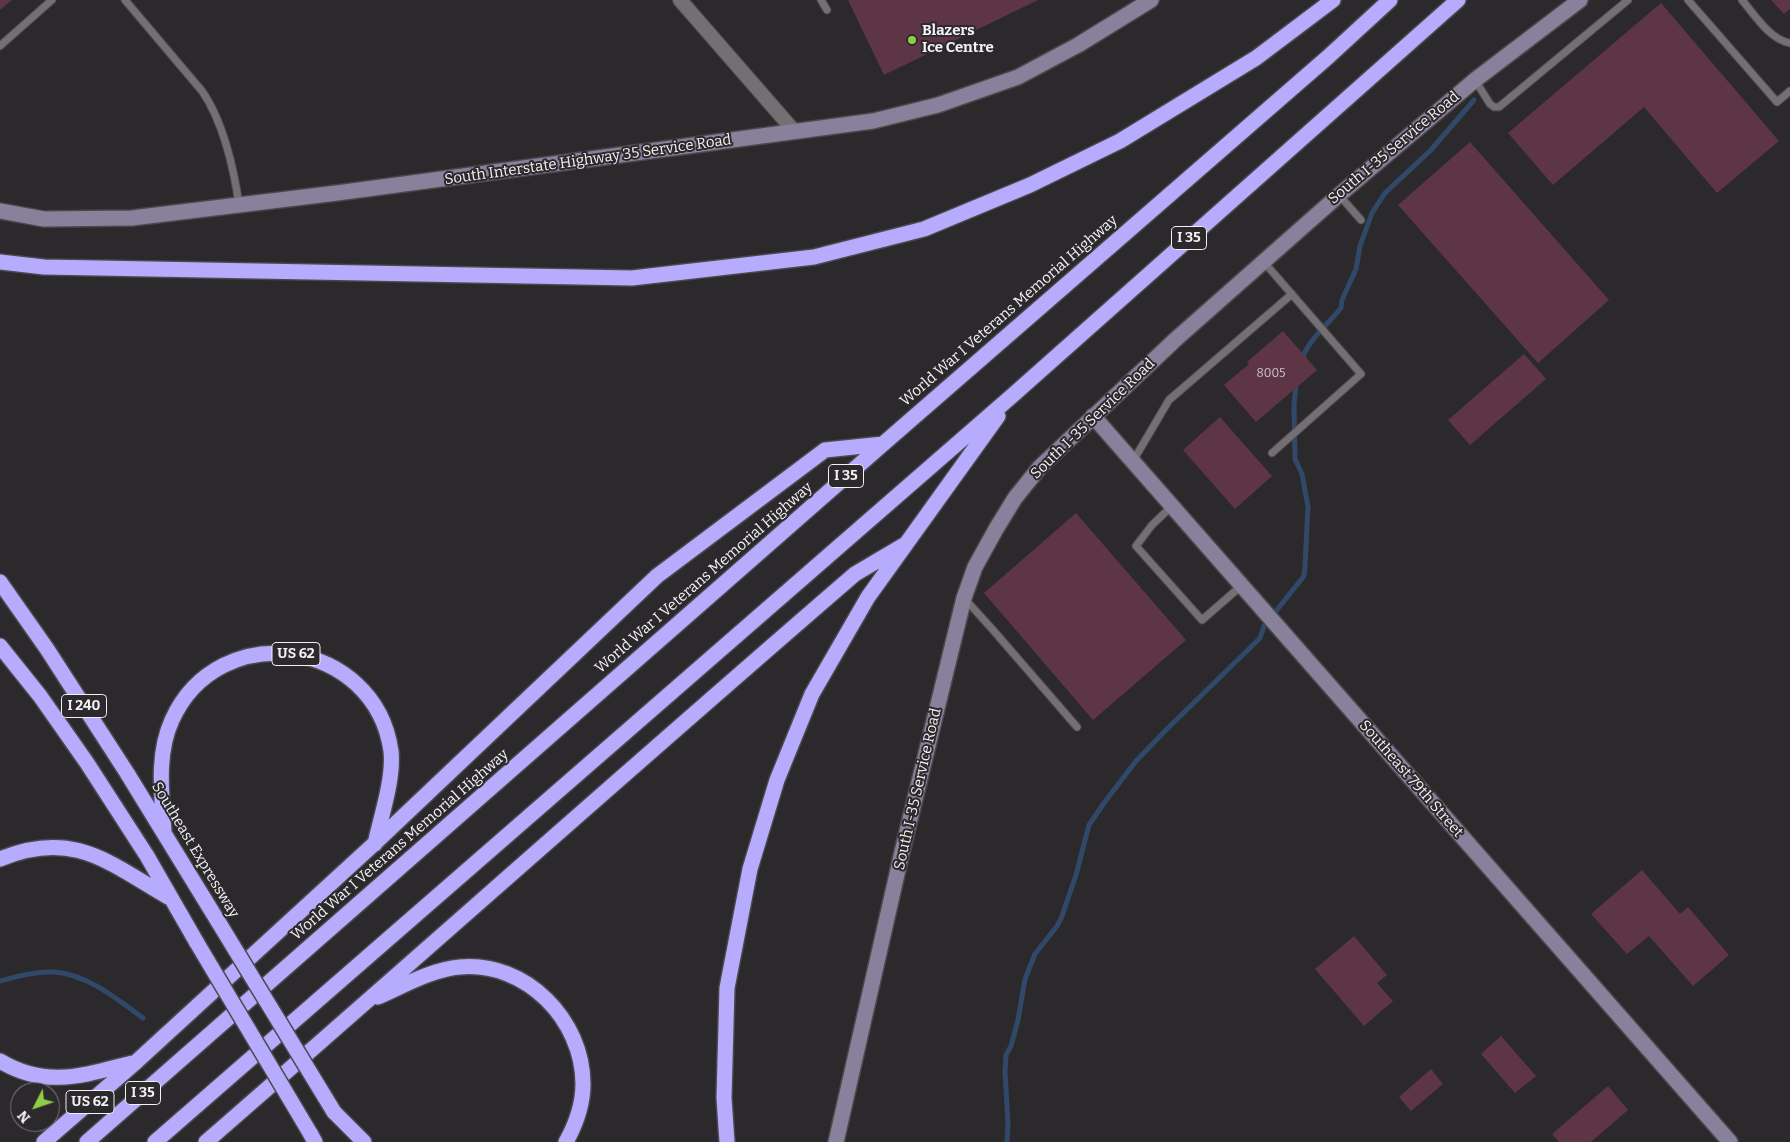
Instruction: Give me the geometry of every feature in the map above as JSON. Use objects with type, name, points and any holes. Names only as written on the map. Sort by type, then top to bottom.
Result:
[{"type":"highway","points":[[0,262],[54,267],[632,278],[814,257],[924,229],[1030,185],[1104,149],[1129,136],[1256,58],[1333,0]]},
{"type":"highway","name":"World War I Veterans Memorial Highway","points":[[87,1142],[883,444],[1328,57],[1390,0]]},
{"type":"highway","name":"I 35","points":[[155,1142],[1013,395],[1458,0]]},
{"type":"highway","points":[[728,1142],[724,1098],[727,988],[750,868],[777,780],[812,694],[868,597],[1013,395]]},
{"type":"highway","points":[[374,844],[657,576],[825,450],[883,444]]},
{"type":"highway","points":[[206,1142],[855,574],[904,545]]},
{"type":"highway","name":"Southeast Expressway","points":[[0,582],[78,696],[164,832],[352,1142]]},
{"type":"highway","name":"I 240","points":[[0,646],[40,696],[88,763],[147,856],[313,1138]]},
{"type":"highway","name":"US 62","points":[[44,1142],[136,1062],[374,844],[390,775],[391,752],[378,714],[370,700],[353,682],[335,669],[316,660],[286,653],[269,652],[248,656],[228,663],[209,674],[183,702],[172,720],[164,743],[161,762],[164,832]]},
{"type":"highway","points":[[0,859],[21,850],[40,847],[62,847],[84,851],[106,860],[170,898]]},
{"type":"highway","points":[[366,1003],[420,979],[447,969],[460,967],[480,967],[498,970],[514,976],[531,986],[559,1014],[570,1031],[578,1049],[583,1085],[580,1107],[574,1127],[566,1142]]},
{"type":"highway","points":[[0,1061],[24,1072],[56,1078],[77,1077],[136,1062]]},
{"type":"highway","points":[[334,1112],[364,1142]]},
{"type":"street","points":[[680,0],[795,132]]},
{"type":"street","name":"South Interstate Highway 35 Service Road","points":[[0,211],[44,219],[93,220],[132,218],[239,206],[873,121],[938,105],[1018,77],[1078,45],[1150,0]]},
{"type":"street","name":"South I-35 Service Road","points":[[836,1142],[839,1122],[964,598],[975,567],[1015,498],[1040,468],[1093,416],[1263,261],[1474,80],[1580,0]]},
{"type":"street","name":"Southeast 79th Street","points":[[1093,416],[1730,1142]]},
{"type":"lane","points":[[0,46],[52,0]]},
{"type":"lane","points":[[125,0],[202,91],[212,106],[235,174],[239,206]]},
{"type":"lane","points":[[821,0],[827,10]]},
{"type":"lane","points":[[1474,80],[1490,104],[1498,107],[1628,0]]},
{"type":"lane","points":[[1688,0],[1777,102],[1790,91]]},
{"type":"lane","points":[[1742,0],[1779,40],[1790,43]]},
{"type":"lane","points":[[1339,195],[1361,220]]},
{"type":"lane","points":[[1263,261],[1361,374],[1272,452]]},
{"type":"lane","points":[[1133,461],[1169,400],[1292,294]]},
{"type":"lane","points":[[1172,506],[1152,525],[1136,546],[1202,620],[1242,585]]},
{"type":"lane","points":[[964,598],[1077,727]]},
{"type":"building","points":[[0,0],[12,0],[0,10]]},
{"type":"building","name":"Blazers Ice Centre","points":[[848,0],[1038,0],[884,75]]},
{"type":"building","points":[[1771,0],[1790,0],[1790,9],[1784,14]]},
{"type":"building","points":[[1661,3],[1779,141],[1717,193],[1644,107],[1553,185],[1508,133]]},
{"type":"building","points":[[1470,142],[1609,300],[1538,363],[1398,205]]},
{"type":"building","points":[[1283,331],[1317,370],[1256,422],[1224,385]]},
{"type":"building","points":[[1524,354],[1546,379],[1470,445],[1448,420]]},
{"type":"building","points":[[1220,417],[1272,476],[1235,509],[1183,450]]},
{"type":"building","points":[[1076,513],[1186,640],[1093,720],[984,593]]},
{"type":"building","points":[[1642,870],[1680,914],[1688,907],[1729,955],[1693,986],[1649,936],[1627,954],[1591,914]]},
{"type":"building","points":[[1354,936],[1387,975],[1377,983],[1393,1001],[1364,1026],[1315,969]]},
{"type":"building","points":[[1501,1036],[1536,1076],[1515,1093],[1481,1054]]},
{"type":"building","points":[[1431,1069],[1443,1084],[1411,1111],[1399,1097]]},
{"type":"building","points":[[1608,1086],[1628,1110],[1591,1142],[1559,1142],[1552,1134]]},
{"type":"waterway","points":[[1302,361],[1312,340],[1341,308],[1342,300],[1356,269],[1360,246],[1372,213],[1385,193],[1431,150],[1474,100]]},
{"type":"waterway","points":[[1007,1142],[1006,1055],[1011,1046],[1018,1020],[1025,979],[1035,954],[1061,919],[1076,875],[1089,825],[1136,761],[1260,638],[1264,626],[1304,576],[1308,507],[1302,474],[1295,459],[1294,405],[1296,384]]},
{"type":"waterway","points":[[0,981],[40,972],[54,972],[78,977],[90,982],[143,1018]]},
{"type":"place","name":"Blazers Ice Centre","points":[[912,40]]}]
